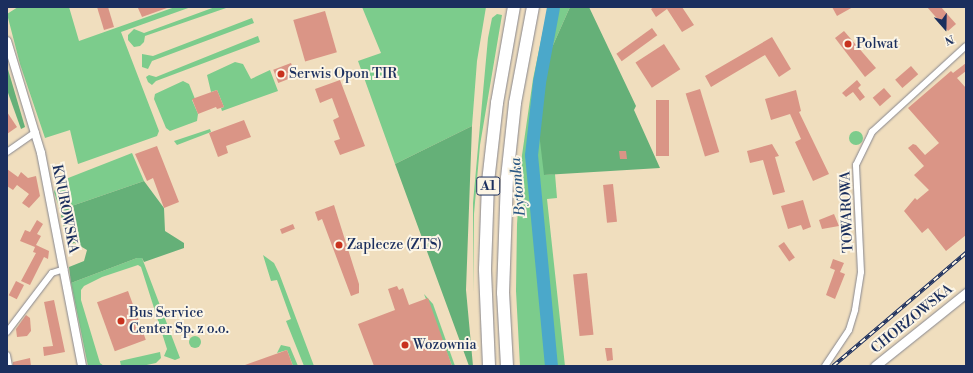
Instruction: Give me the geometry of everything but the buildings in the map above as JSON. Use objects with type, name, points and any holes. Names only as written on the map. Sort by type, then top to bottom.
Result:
[{"type":"highway","name":"A1","points":[[489,366],[485,269],[488,182],[497,103],[514,7]]},
{"type":"highway","name":"A1","points":[[507,366],[504,293],[507,185],[515,103],[533,7]]},
{"type":"main road","name":"CHORZOWSKA","points":[[875,366],[966,293]]},
{"type":"street","name":"KNUROWSKA","points":[[7,40],[36,132],[82,366]]},
{"type":"street","name":"TOWAROWA","points":[[825,366],[849,330],[856,303],[861,272],[856,165],[872,132],[966,46]]},
{"type":"street","points":[[7,152],[36,132]]},
{"type":"street","points":[[7,332],[52,273],[64,269]]},
{"type":"street","points":[[7,355],[9,366]]},
{"type":"green space","points":[[18,7],[69,7],[79,41],[175,7],[191,7],[121,32],[159,131],[157,136],[78,164],[70,130],[45,138],[20,64],[7,14]]},
{"type":"green space","points":[[215,7],[229,7],[145,36],[144,42],[140,46],[134,47],[128,40],[128,35],[134,29],[144,33]]},
{"type":"green space","points":[[362,7],[486,7],[477,61],[472,126],[395,164],[358,61],[381,53]]},
{"type":"green space","points":[[548,7],[570,7],[546,61],[545,175],[555,174],[557,198],[547,199],[565,366],[520,366],[516,291],[517,224],[522,155],[533,79]]},
{"type":"green space","points":[[570,7],[589,7],[636,106],[634,110],[660,168],[544,175],[538,124],[546,61]]},
{"type":"green space","points":[[497,14],[502,15],[480,145],[474,214],[473,294],[473,203],[488,38],[492,18]]},
{"type":"green space","points":[[252,18],[254,23],[152,61],[148,69],[142,67],[142,54],[153,56]]},
{"type":"green space","points":[[258,36],[260,42],[156,81],[152,85],[148,82],[146,77],[149,75],[156,77]]},
{"type":"green space","points":[[235,62],[243,64],[251,79],[270,70],[278,91],[222,111],[221,108],[224,107],[217,90],[211,92],[207,75]]},
{"type":"green space","points":[[7,66],[25,127],[21,129],[7,90]]},
{"type":"green space","points":[[183,81],[189,84],[195,99],[192,100],[198,114],[197,121],[170,131],[166,128],[154,99],[155,94]]},
{"type":"green space","points":[[472,126],[466,290],[473,366],[469,366],[395,164]]},
{"type":"green space","points":[[210,129],[211,132],[177,145],[174,141]]},
{"type":"green space","points":[[856,131],[861,133],[863,138],[861,143],[856,145],[851,143],[849,138],[851,133]]},
{"type":"green space","points":[[132,153],[144,181],[60,210],[54,192],[58,182]]},
{"type":"green space","points":[[144,181],[164,208],[165,231],[184,243],[184,248],[144,262],[142,258],[137,258],[71,283],[69,267],[84,261],[87,250],[75,243],[67,244],[60,210]]},
{"type":"green space","points":[[263,255],[274,263],[279,273],[314,366],[304,366],[286,321],[291,319],[277,280],[271,281]]},
{"type":"green space","points":[[137,258],[142,258],[180,358],[175,360],[164,356],[167,349],[141,267],[138,265],[102,277],[84,286],[81,290],[81,300],[100,363],[104,366],[88,366],[71,283]]},
{"type":"green space","points":[[424,294],[433,304],[455,366],[452,366]]},
{"type":"green space","points":[[195,336],[199,338],[201,342],[199,346],[195,348],[191,346],[189,342],[191,338]]},
{"type":"green space","points":[[281,345],[290,347],[298,366],[293,366],[287,350],[277,353]]},
{"type":"green space","points":[[160,352],[161,358],[156,363],[142,366],[121,366],[120,361]]},
{"type":"waterway","name":"Bytomka","points":[[551,366],[531,155],[539,82],[553,7]]},
{"type":"railway","points":[[833,366],[966,253]]},
{"type":"place","name":"Polwat","points":[[848,44]]},
{"type":"place","name":"Serwis Opon TIR","points":[[281,74]]},
{"type":"place","name":"Zaplecze (ZTS)","points":[[339,245]]},
{"type":"place","name":"Bus Service Center Sp. z o.o.","points":[[121,321]]},
{"type":"place","name":"Wozownia","points":[[405,345]]}]
